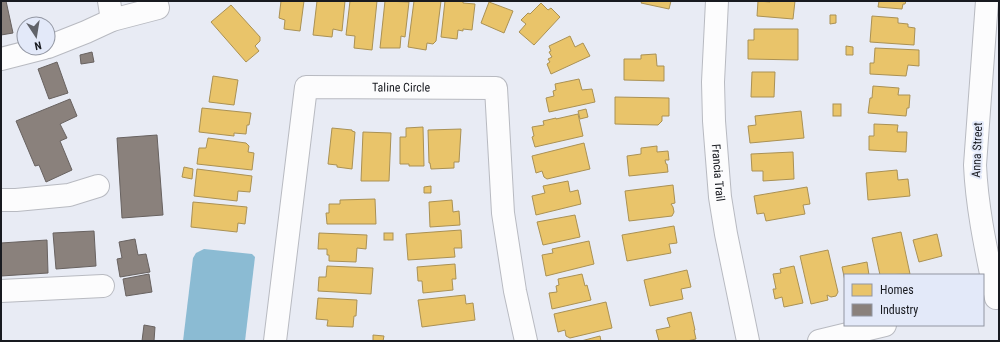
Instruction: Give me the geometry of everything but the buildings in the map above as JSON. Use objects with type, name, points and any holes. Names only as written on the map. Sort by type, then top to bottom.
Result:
[{"type":"street","points":[[56,44],[86,32],[110,10],[158,8],[156,1]]},
{"type":"street","name":"Francia Trail","points":[[717,1],[713,82],[714,120],[720,197],[748,341]]},
{"type":"street","name":"Anna Street","points":[[987,1],[975,165],[979,215],[993,299]]},
{"type":"street","points":[[1,59],[16,55]]},
{"type":"street","name":"Taline Circle","points":[[275,341],[306,87],[314,87],[496,88],[503,212],[515,291],[526,341]]},
{"type":"street","points":[[1,200],[69,196],[98,186]]},
{"type":"street","points":[[1,291],[103,286]]},
{"type":"street","points":[[819,341],[881,326]]},
{"type":"water","points":[[204,249],[252,254],[255,257],[245,341],[183,341],[193,258],[196,253]]}]
